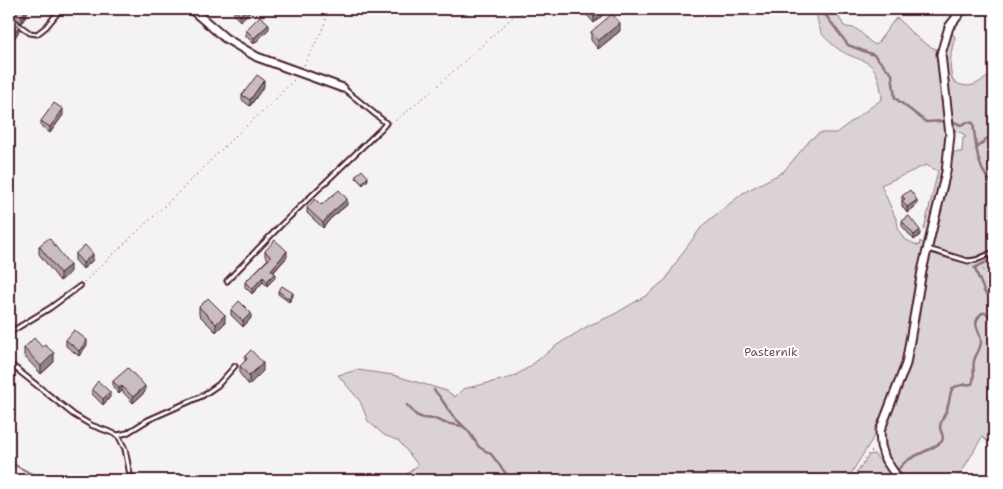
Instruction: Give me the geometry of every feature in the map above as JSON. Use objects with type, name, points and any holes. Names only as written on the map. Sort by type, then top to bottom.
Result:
[{"type":"street","points":[[191,9],[239,47],[257,57],[343,88]]},
{"type":"street","points":[[900,480],[885,460],[880,432],[882,423],[898,389],[910,348],[920,281],[948,156],[950,135],[942,54],[949,27],[963,9]]},
{"type":"lane","points":[[9,18],[30,33],[37,34],[46,27],[61,9]]},
{"type":"lane","points":[[227,281],[280,226],[381,130],[386,123],[343,88]]},
{"type":"lane","points":[[928,248],[968,261],[976,260],[994,252]]},
{"type":"lane","points":[[9,333],[50,308],[80,286]]},
{"type":"lane","points":[[9,363],[74,415],[91,425],[118,435],[127,433],[148,420],[202,396],[218,385],[235,366]]},
{"type":"lane","points":[[118,435],[125,449],[131,480]]},
{"type":"path","points":[[80,286],[291,84],[304,65],[322,31],[329,9]]},
{"type":"path","points":[[386,123],[395,122],[515,16],[525,12],[579,9]]},
{"type":"path","points":[[967,265],[994,273]]},
{"type":"path","points":[[851,480],[868,454],[881,446]]},
{"type":"green space","name":"Pasternik","points":[[816,9],[836,9],[844,26],[856,29],[876,45],[895,19],[898,18],[920,40],[936,49],[945,114],[947,146],[945,167],[928,233],[924,229],[938,171],[926,165],[881,185],[904,239],[919,246],[920,241],[925,245],[917,277],[908,342],[903,363],[875,435],[847,480],[399,480],[418,465],[399,441],[384,435],[368,421],[360,401],[338,375],[358,370],[393,375],[447,391],[455,397],[463,389],[513,377],[557,345],[588,326],[613,315],[647,295],[666,279],[703,225],[743,193],[783,172],[811,139],[820,133],[836,133],[882,99],[880,83],[876,72],[865,62],[841,51],[825,37],[819,26]]},
{"type":"green space","points":[[950,34],[953,34],[955,37],[951,59],[953,81],[970,86],[994,73],[994,249],[979,256],[966,258],[934,248],[932,245],[954,152],[962,152],[963,138],[966,137],[962,133],[953,130],[945,54]]},
{"type":"green space","points":[[929,252],[968,263],[994,255],[994,446],[982,437],[957,480],[903,480],[890,462],[883,444],[884,428],[909,368],[920,294]]},
{"type":"green space","points":[[874,454],[896,480],[852,480],[869,455]]},
{"type":"building","points":[[9,9],[26,9],[22,17]]},
{"type":"building","points":[[234,9],[247,9],[240,15]]},
{"type":"building","points":[[587,9],[603,9],[594,17]]},
{"type":"building","points":[[612,14],[620,23],[598,41],[591,32]]},
{"type":"building","points":[[260,16],[269,24],[254,38],[246,30]]},
{"type":"building","points":[[9,17],[19,26],[12,37],[9,34]]},
{"type":"building","points":[[257,75],[264,80],[250,100],[242,95]]},
{"type":"building","points":[[54,103],[63,109],[50,127],[41,121]]},
{"type":"building","points":[[362,170],[368,177],[363,182],[356,175]]},
{"type":"building","points":[[339,190],[347,199],[323,223],[307,208],[315,199],[321,205]]},
{"type":"building","points":[[910,190],[917,200],[907,207],[902,201],[905,199],[902,196]]},
{"type":"building","points":[[909,216],[920,230],[914,235],[902,221]]},
{"type":"building","points":[[49,238],[70,265],[60,273],[39,246]]},
{"type":"building","points":[[275,240],[287,251],[271,270],[275,273],[267,281],[263,277],[252,289],[245,282],[271,257],[265,251]]},
{"type":"building","points":[[85,245],[93,254],[83,263],[75,254]]},
{"type":"building","points":[[282,286],[293,293],[289,299],[278,291]]},
{"type":"building","points":[[208,298],[225,315],[216,324],[199,307]]},
{"type":"building","points":[[239,301],[251,313],[243,321],[231,310]]},
{"type":"building","points":[[74,330],[87,340],[79,351],[66,340]]},
{"type":"building","points":[[34,338],[42,347],[45,345],[54,353],[41,366],[24,348]]},
{"type":"building","points":[[251,350],[263,363],[249,376],[240,366],[247,359],[245,356]]},
{"type":"building","points":[[128,368],[145,386],[133,397],[122,386],[119,388],[113,381]]},
{"type":"building","points":[[98,381],[110,392],[103,399],[92,389]]},
{"type":"waterway","points":[[821,9],[848,45],[874,55],[892,74],[895,98],[926,122],[944,121]]},
{"type":"waterway","points":[[954,122],[961,125],[967,122],[973,123],[980,164],[988,179],[994,184]]},
{"type":"waterway","points":[[976,149],[986,139],[994,135]]},
{"type":"waterway","points":[[994,258],[975,269],[985,293],[988,295],[994,293]]},
{"type":"waterway","points":[[897,471],[906,461],[942,441],[943,437],[940,429],[952,390],[957,386],[972,384],[973,381],[974,361],[981,342],[976,321],[982,313],[986,313],[991,318],[994,318]]},
{"type":"waterway","points":[[434,390],[479,447],[491,454],[507,475],[516,480]]},
{"type":"waterway","points":[[407,405],[416,415],[423,418],[462,426]]},
{"type":"waterway","points":[[9,462],[43,480]]}]
